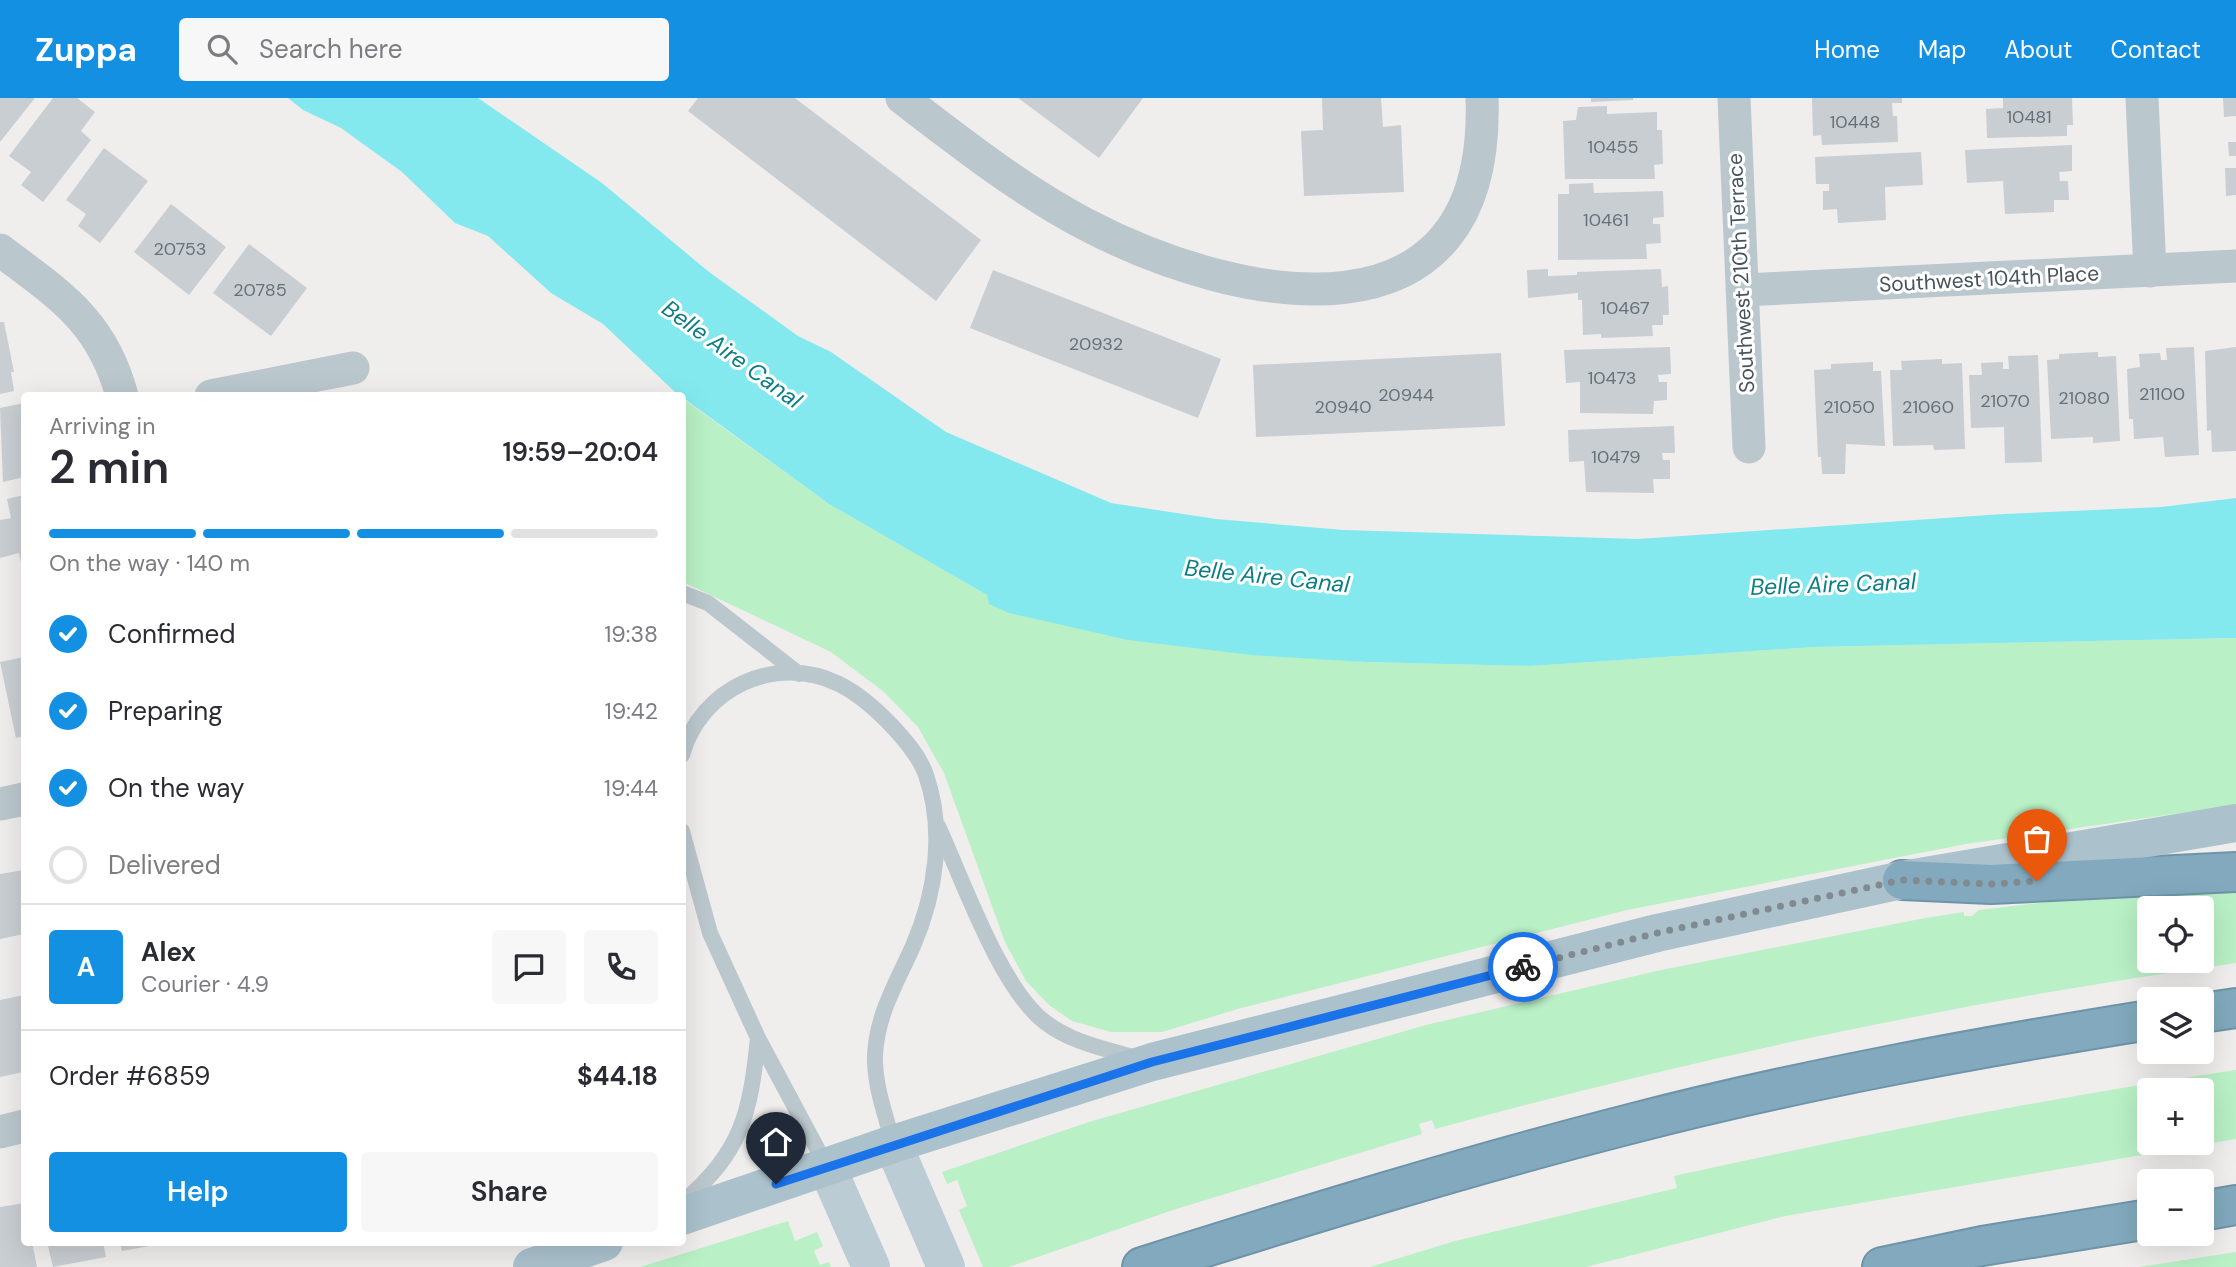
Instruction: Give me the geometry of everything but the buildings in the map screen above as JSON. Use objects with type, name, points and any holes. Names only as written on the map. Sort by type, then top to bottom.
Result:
[{"type":"highway","points":[[1902,880],[1991,884],[2236,872]]},
{"type":"highway","points":[[2214,1011],[2236,1008]]},
{"type":"highway","points":[[1142,1267],[1432,1177],[1633,1123],[1899,1065],[2137,1022]]},
{"type":"highway","points":[[2214,1208],[2236,1205]]},
{"type":"highway","points":[[1881,1267],[1982,1246],[2137,1221]]},
{"type":"main road","points":[[686,1215],[893,1144],[1152,1062],[1657,933],[1902,880],[2236,823]]},
{"type":"main road","points":[[893,1144],[946,1267]]},
{"type":"main road","points":[[827,1167],[871,1267]]},
{"type":"main road","points":[[532,1267],[592,1246]]},
{"type":"street","points":[[902,98],[1003,175],[1086,224],[1176,261],[1231,278],[1318,291],[1367,285],[1415,264],[1455,225],[1473,191],[1480,165],[1482,98]]},
{"type":"street","name":"Southwest 210th Terrace","points":[[1734,98],[1749,447]]},
{"type":"street","points":[[2142,98],[2150,271]]},
{"type":"street","points":[[0,250],[59,295],[99,338],[110,356],[121,392]]},
{"type":"street","name":"Southwest 104th Place","points":[[1742,290],[2236,266]]},
{"type":"street","points":[[231,392],[353,368]]},
{"type":"street","points":[[0,804],[21,800]]},
{"type":"street","points":[[0,1132],[21,1127]]},
{"type":"lane","points":[[686,595],[708,603],[799,674]]},
{"type":"lane","points":[[686,745],[698,719],[722,693],[754,676],[799,674],[838,683],[876,708],[904,739],[925,773],[936,820],[1006,977],[1023,1001],[1045,1022],[1074,1040],[1152,1062]]},
{"type":"lane","points":[[893,1144],[877,1084],[875,1055],[880,1023],[893,985],[928,908],[935,866],[936,820]]},
{"type":"lane","points":[[686,846],[710,933],[758,1038],[827,1167]]},
{"type":"lane","points":[[686,1200],[708,1181],[733,1147],[751,1099],[758,1038]]},
{"type":"green space","points":[[686,401],[829,504],[987,595],[1009,613],[1365,662],[1531,666],[1815,647],[2236,638],[2236,805],[1966,844],[1627,910],[1241,1008],[1162,1032],[1111,1032],[1072,1021],[1049,1005],[1026,981],[1005,942],[944,773],[918,727],[884,692],[831,652],[686,583]]},
{"type":"green space","points":[[2236,889],[2236,963],[2214,966],[2214,896],[2137,896],[2137,973],[2169,973],[1832,1033],[1633,1078],[1435,1129],[1432,1120],[1419,1124],[1422,1134],[1176,1209],[1009,1267],[983,1267],[959,1210],[967,1206],[957,1180],[947,1184],[942,1172],[1089,1122],[1426,1025],[1661,970],[1925,918],[1964,912],[1964,916],[1972,916],[1979,910],[2072,899]]},
{"type":"green space","points":[[2236,1070],[2236,1139],[2214,1143],[2214,1078],[2187,1078]]},
{"type":"green space","points":[[2137,1086],[2137,1155],[2142,1155],[1785,1216],[1586,1267],[1370,1267],[1455,1241],[1677,1188],[1674,1176],[1954,1118]]},
{"type":"green space","points":[[788,1221],[795,1241],[817,1232],[823,1246],[814,1251],[820,1265],[829,1262],[831,1267],[640,1267]]},
{"type":"green space","points":[[2236,1252],[2236,1267],[2139,1267]]},
{"type":"water","name":"Belle Aire Canal","points":[[288,98],[478,98],[602,183],[709,272],[798,336],[831,352],[946,432],[1111,503],[1216,519],[1344,530],[1638,539],[2003,514],[2161,507],[2236,498],[2236,638],[1815,647],[1531,666],[1365,662],[1251,655],[1128,640],[1009,613],[989,604],[987,595],[829,504],[686,400],[686,392],[675,392],[603,324],[551,293],[488,236],[455,223],[402,172],[341,128],[303,110]]},
{"type":"way so far","points":[[1523,967],[1657,933],[1902,880],[1991,884],[2037,881]]},
{"type":"route","points":[[776,1184],[1152,1062],[1523,967]]}]
